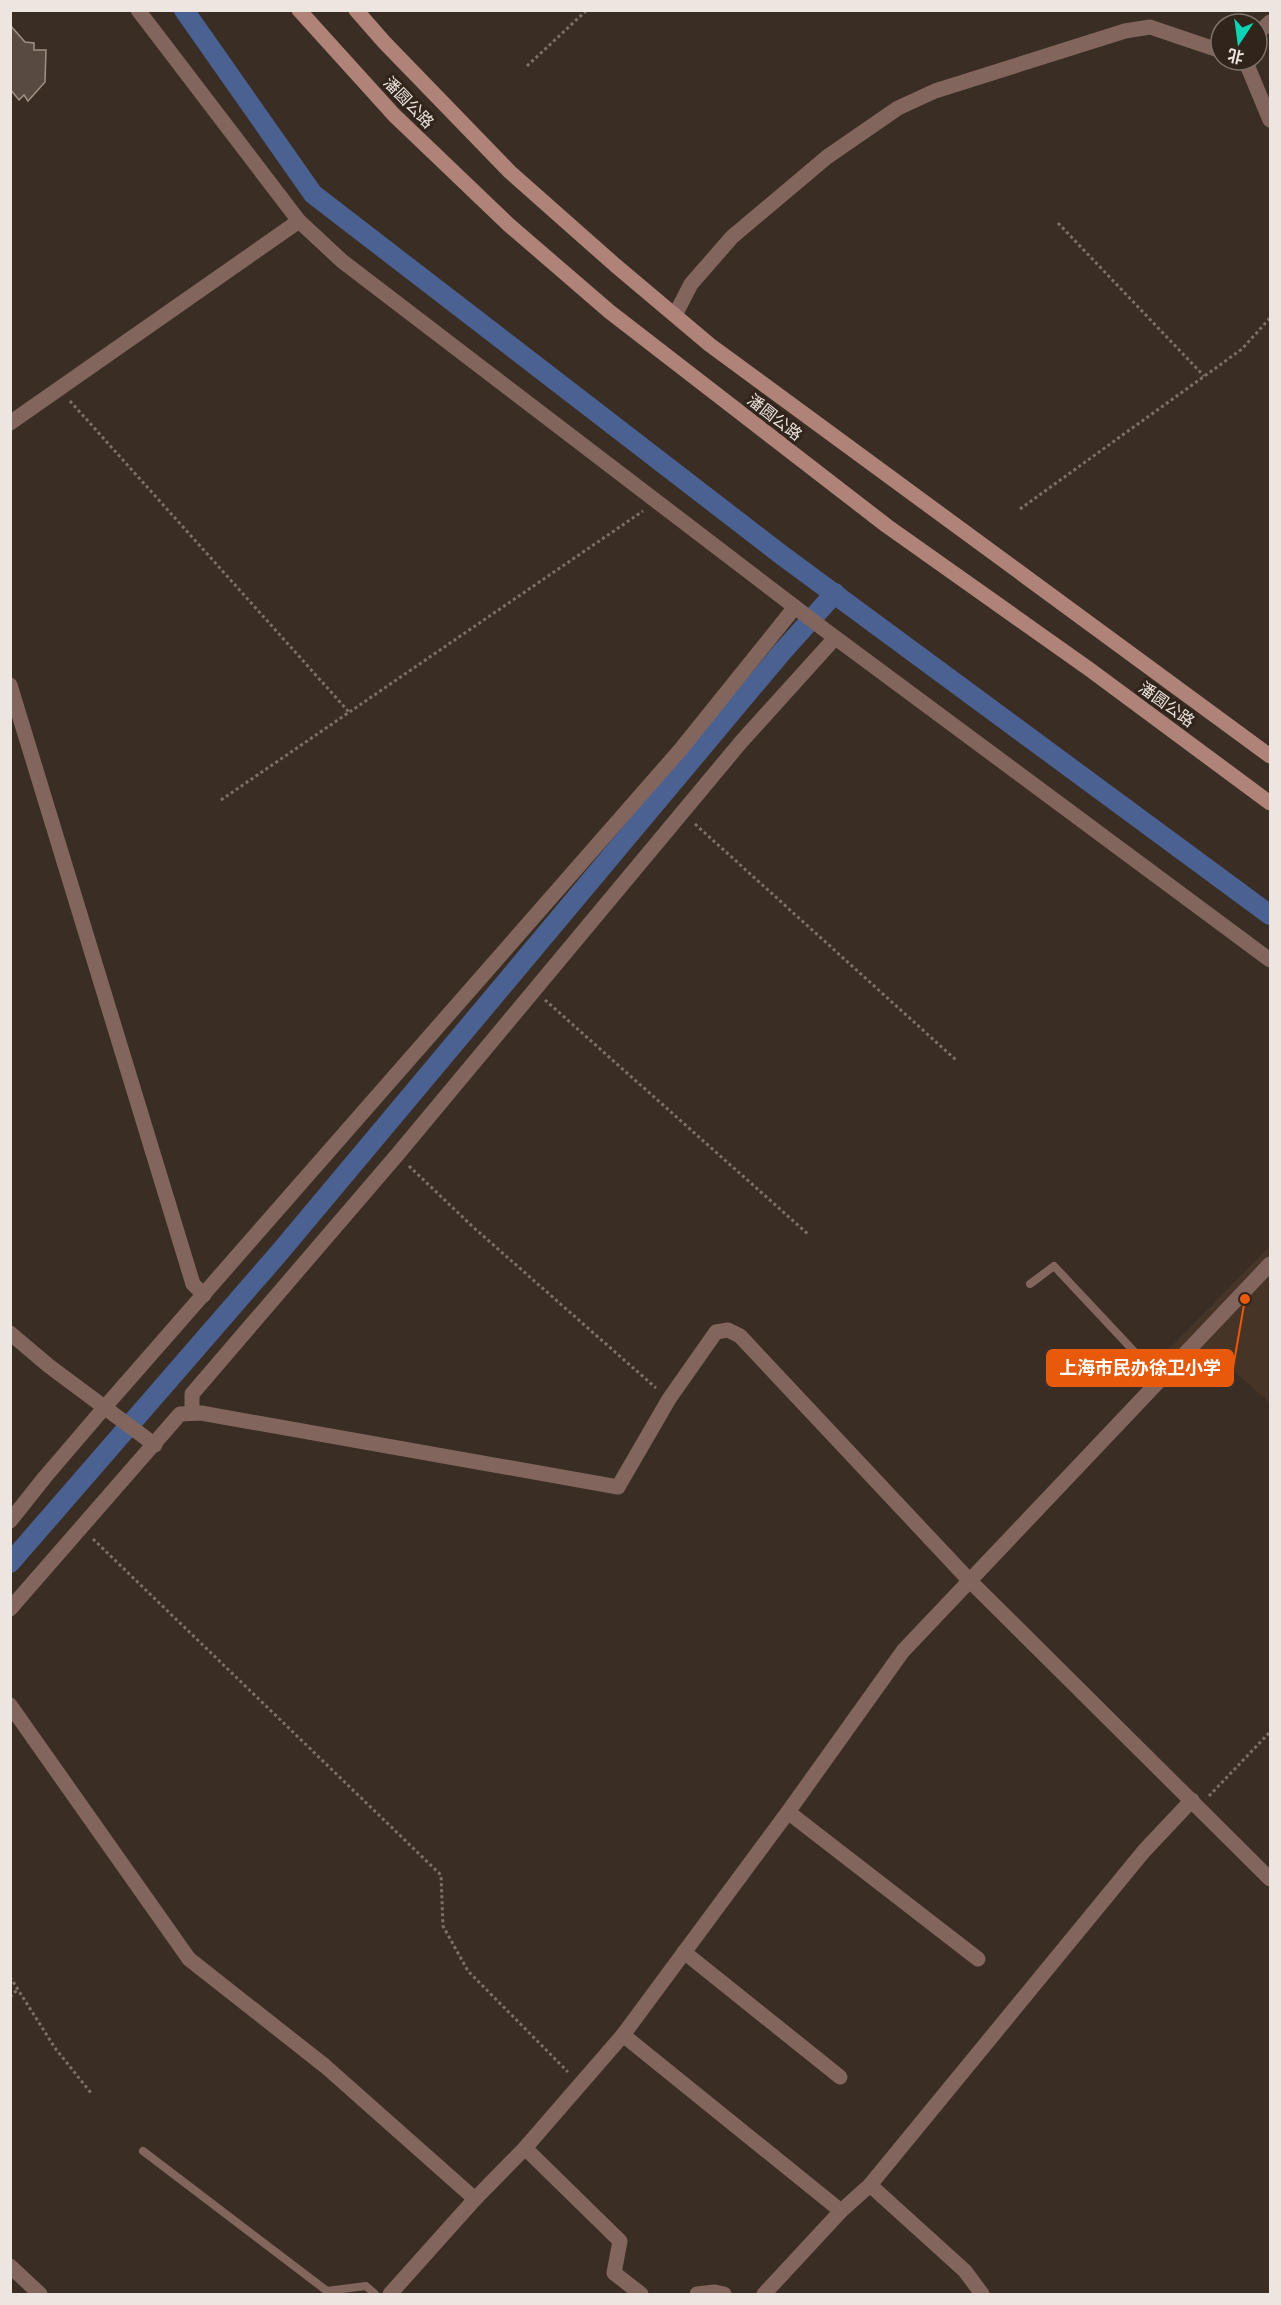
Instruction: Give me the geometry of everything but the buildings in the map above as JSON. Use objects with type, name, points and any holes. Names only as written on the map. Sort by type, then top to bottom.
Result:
[{"type":"main road","name":"潘圆公路","points":[[299,10],[394,115],[509,225],[610,312],[887,526],[1089,669],[1270,803]]},
{"type":"main road","name":"潘圆公路","points":[[356,10],[510,172],[710,345],[1270,756]]},
{"type":"street","points":[[138,10],[299,221],[342,261],[830,634],[1270,960]]},
{"type":"street","points":[[675,315],[691,284],[732,237],[827,158],[898,108],[935,91],[1125,31],[1150,27],[1175,33],[1209,46]]},
{"type":"street","points":[[1250,72],[1270,120]]},
{"type":"street","points":[[10,423],[299,221]]},
{"type":"street","points":[[10,1521],[45,1477],[108,1411],[204,1294],[681,749],[798,609]]},
{"type":"street","points":[[192,1413],[192,1394],[397,1155],[830,634]]},
{"type":"street","points":[[10,685],[193,1284],[204,1294]]},
{"type":"street","points":[[390,2295],[475,2199],[525,2148],[623,2035],[788,1812],[903,1651],[1270,1264]]},
{"type":"street","points":[[10,1609],[82,1528],[150,1441],[180,1414],[201,1413],[618,1487],[669,1399],[716,1332],[728,1330],[740,1336],[969,1580],[1270,1879]]},
{"type":"street","points":[[10,1333],[108,1411],[150,1441]]},
{"type":"street","points":[[10,1705],[189,1959],[325,2066],[475,2199]]},
{"type":"street","points":[[764,2295],[841,2211],[870,2185],[1144,1851],[1195,1803]]},
{"type":"street","points":[[788,1812],[978,1959]]},
{"type":"street","points":[[684,1952],[840,2077]]},
{"type":"street","points":[[623,2035],[841,2211]]},
{"type":"street","points":[[525,2148],[620,2241],[614,2273],[641,2295]]},
{"type":"street","points":[[870,2185],[965,2271],[982,2295]]},
{"type":"street","points":[[10,2266],[32,2292]]},
{"type":"street","points":[[697,2295],[715,2292],[724,2295]]},
{"type":"lane","points":[[1030,1284],[1054,1266],[1160,1378]]},
{"type":"lane","points":[[143,2151],[327,2291],[366,2286],[375,2295]]},
{"type":"path","points":[[527,66],[587,10]]},
{"type":"path","points":[[1058,223],[1204,376]]},
{"type":"path","points":[[1020,509],[1242,348],[1270,318]]},
{"type":"path","points":[[58,388],[349,712]]},
{"type":"path","points":[[221,800],[657,501]]},
{"type":"path","points":[[682,813],[956,1060]]},
{"type":"path","points":[[534,990],[808,1234]]},
{"type":"path","points":[[397,1155],[473,1227],[669,1399]]},
{"type":"path","points":[[82,1528],[441,1875],[443,1926],[468,1971],[580,2084]]},
{"type":"path","points":[[1195,1803],[1270,1732]]},
{"type":"path","points":[[10,1977],[55,2048],[91,2093]]},
{"type":"path","points":[[10,1997],[18,1989]]},
{"type":"shaded area","points":[[1270,1246],[1270,1403],[1223,1362],[1215,1383],[1193,1388],[1167,1351]]},
{"type":"waterway","points":[[184,10],[313,194],[783,556],[1270,915]]},
{"type":"waterway","points":[[10,1563],[279,1253],[782,652],[835,593]]},
{"type":"place","name":"上海市民办徐卫小学","points":[[1245,1299]]}]
